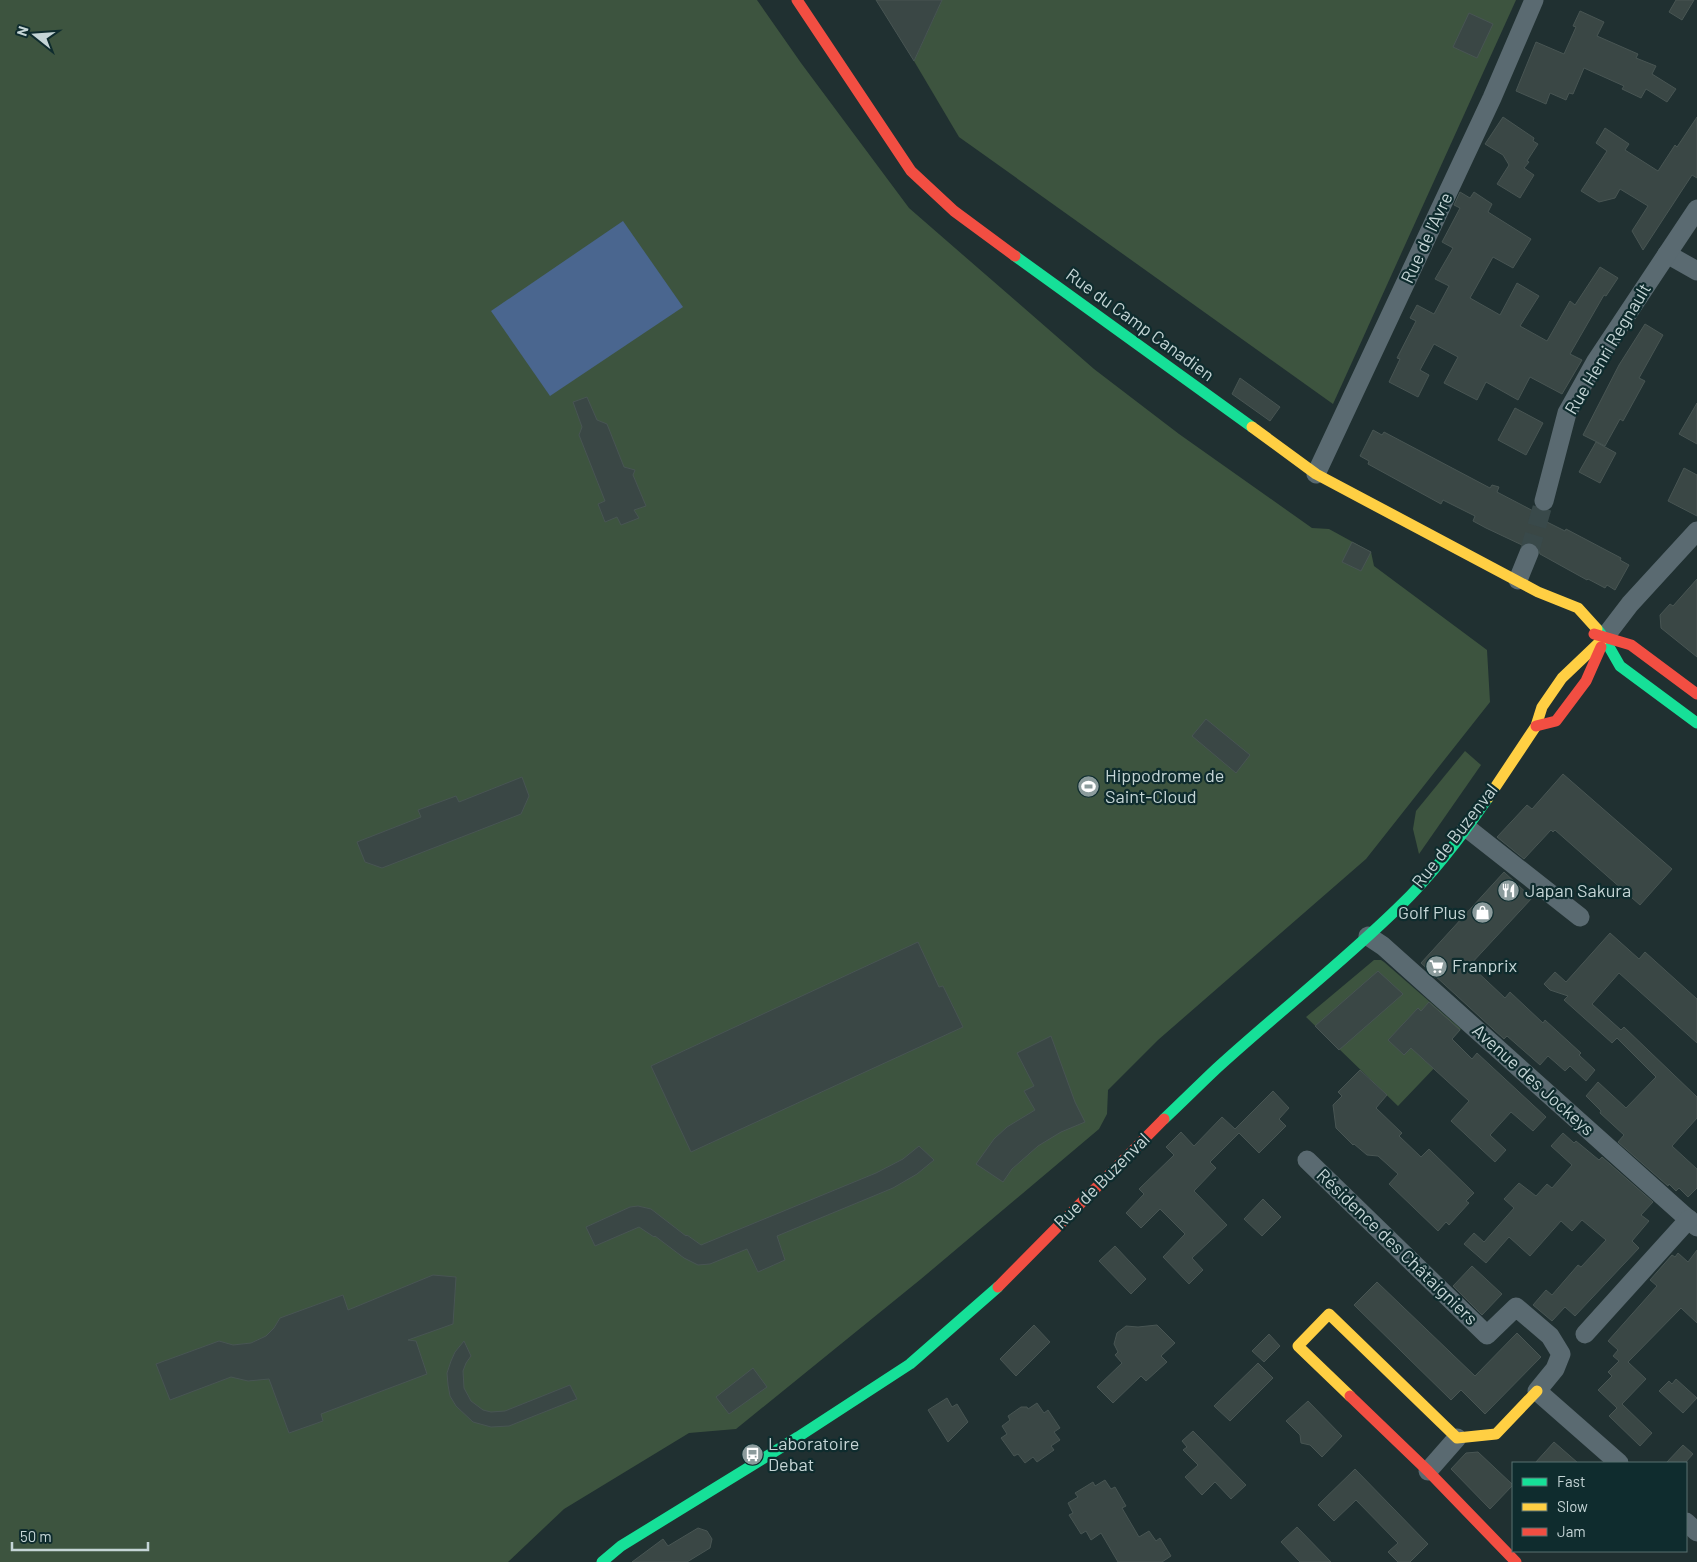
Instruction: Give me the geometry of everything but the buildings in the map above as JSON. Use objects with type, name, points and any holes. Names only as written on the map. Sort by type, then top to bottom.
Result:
[{"type":"main road","name":"Rue du Camp Canadien","points":[[797,0],[910,170],[954,211],[1316,474],[1538,592],[1578,608],[1604,638],[1620,666],[1697,723]]},
{"type":"main road","name":"Rue du Camp Canadien","points":[[1538,592],[1558,611]]},
{"type":"main road","points":[[1582,628],[1604,638],[1631,645],[1697,694]]},
{"type":"main road","name":"Rue de Buzenval","points":[[602,1562],[621,1546],[798,1437],[910,1364],[998,1288],[1130,1152],[1216,1069],[1400,906],[1427,877],[1467,828],[1536,726],[1542,707],[1562,678],[1604,638]]},
{"type":"main road","name":"Rue de Buzenval","points":[[1536,726],[1556,721],[1586,681],[1604,638]]},
{"type":"main road","points":[[1457,1438],[1329,1314],[1298,1346],[1428,1471],[1516,1562]]},
{"type":"main road","name":"Résidence des Châtaigniers","points":[[1457,1438],[1496,1434],[1537,1391]]},
{"type":"street","name":"Rue de l'Avre","points":[[1316,474],[1492,98],[1534,0]]},
{"type":"street","name":"Rue Henri Regnault","points":[[1544,501],[1567,413],[1596,360],[1697,209]]},
{"type":"street","points":[[1667,254],[1697,271]]},
{"type":"street","name":"Rue de Buzenval","points":[[1604,638],[1630,604],[1697,530]]},
{"type":"street","points":[[1518,580],[1529,553]]},
{"type":"street","points":[[1467,828],[1580,917]]},
{"type":"street","name":"Avenue des Jockeys","points":[[1368,936],[1383,946],[1693,1223]]},
{"type":"street","name":"Résidence des Châtaigniers","points":[[1307,1160],[1487,1335],[1516,1307],[1550,1336],[1561,1354],[1555,1369],[1537,1391]]},
{"type":"street","points":[[1585,1334],[1693,1223]]},
{"type":"street","points":[[1537,1391],[1618,1462]]},
{"type":"street","points":[[1428,1471],[1457,1438]]},
{"type":"street","points":[[1687,1523],[1697,1532]]},
{"type":"green space","points":[[0,0],[757,0],[801,63],[909,208],[1094,369],[1179,434],[1312,528],[1329,529],[1371,552],[1374,566],[1487,650],[1490,702],[1366,859],[1158,1040],[1108,1090],[1107,1114],[1099,1129],[921,1279],[736,1429],[689,1433],[564,1509],[508,1562],[0,1562]]},
{"type":"green space","points":[[942,0],[1516,0],[1333,404],[959,137],[914,61]]},
{"type":"green space","points":[[1465,751],[1481,765],[1419,854],[1413,829],[1416,811]]},
{"type":"green space","points":[[1374,960],[1384,962],[1461,1029],[1435,1057],[1440,1062],[1398,1106],[1306,1017]]},
{"type":"water","points":[[623,221],[683,307],[550,396],[491,311]]},
{"type":"tunnel","points":[[1529,553],[1544,501]]},
{"type":"traffic: fast","points":[[1015,256],[1252,427]]},
{"type":"traffic: fast","points":[[1597,629],[1620,666],[1697,723]]},
{"type":"traffic: fast","points":[[1164,1119],[1216,1069],[1355,948],[1400,906],[1447,854],[1488,798]]},
{"type":"traffic: fast","points":[[602,1562],[621,1546],[798,1437],[910,1364],[998,1287]]},
{"type":"traffic: slow","points":[[1252,427],[1316,474],[1538,592],[1578,608],[1597,629]]},
{"type":"traffic: slow","points":[[1488,798],[1536,726],[1542,707],[1562,678],[1604,638]]},
{"type":"traffic: slow","points":[[1350,1396],[1298,1346],[1329,1314],[1457,1438],[1496,1434],[1537,1391]]},
{"type":"traffic: jam","points":[[797,0],[911,171],[954,211],[1015,256]]},
{"type":"traffic: jam","points":[[1594,634],[1631,645],[1697,694]]},
{"type":"traffic: jam","points":[[1536,726],[1556,721],[1586,681],[1601,647]]},
{"type":"traffic: jam","points":[[998,1287],[1164,1119]]},
{"type":"traffic: jam","points":[[1350,1396],[1428,1471],[1516,1562]]},
{"type":"place","name":"Hippodrome de Saint-Cloud","points":[[1089,786]]},
{"type":"place","name":"Japan Sakura","points":[[1509,891]]},
{"type":"place","name":"Golf Plus","points":[[1482,913]]},
{"type":"place","name":"Franprix","points":[[1436,966]]},
{"type":"place","name":"Laboratoire Debat","points":[[752,1454]]}]
